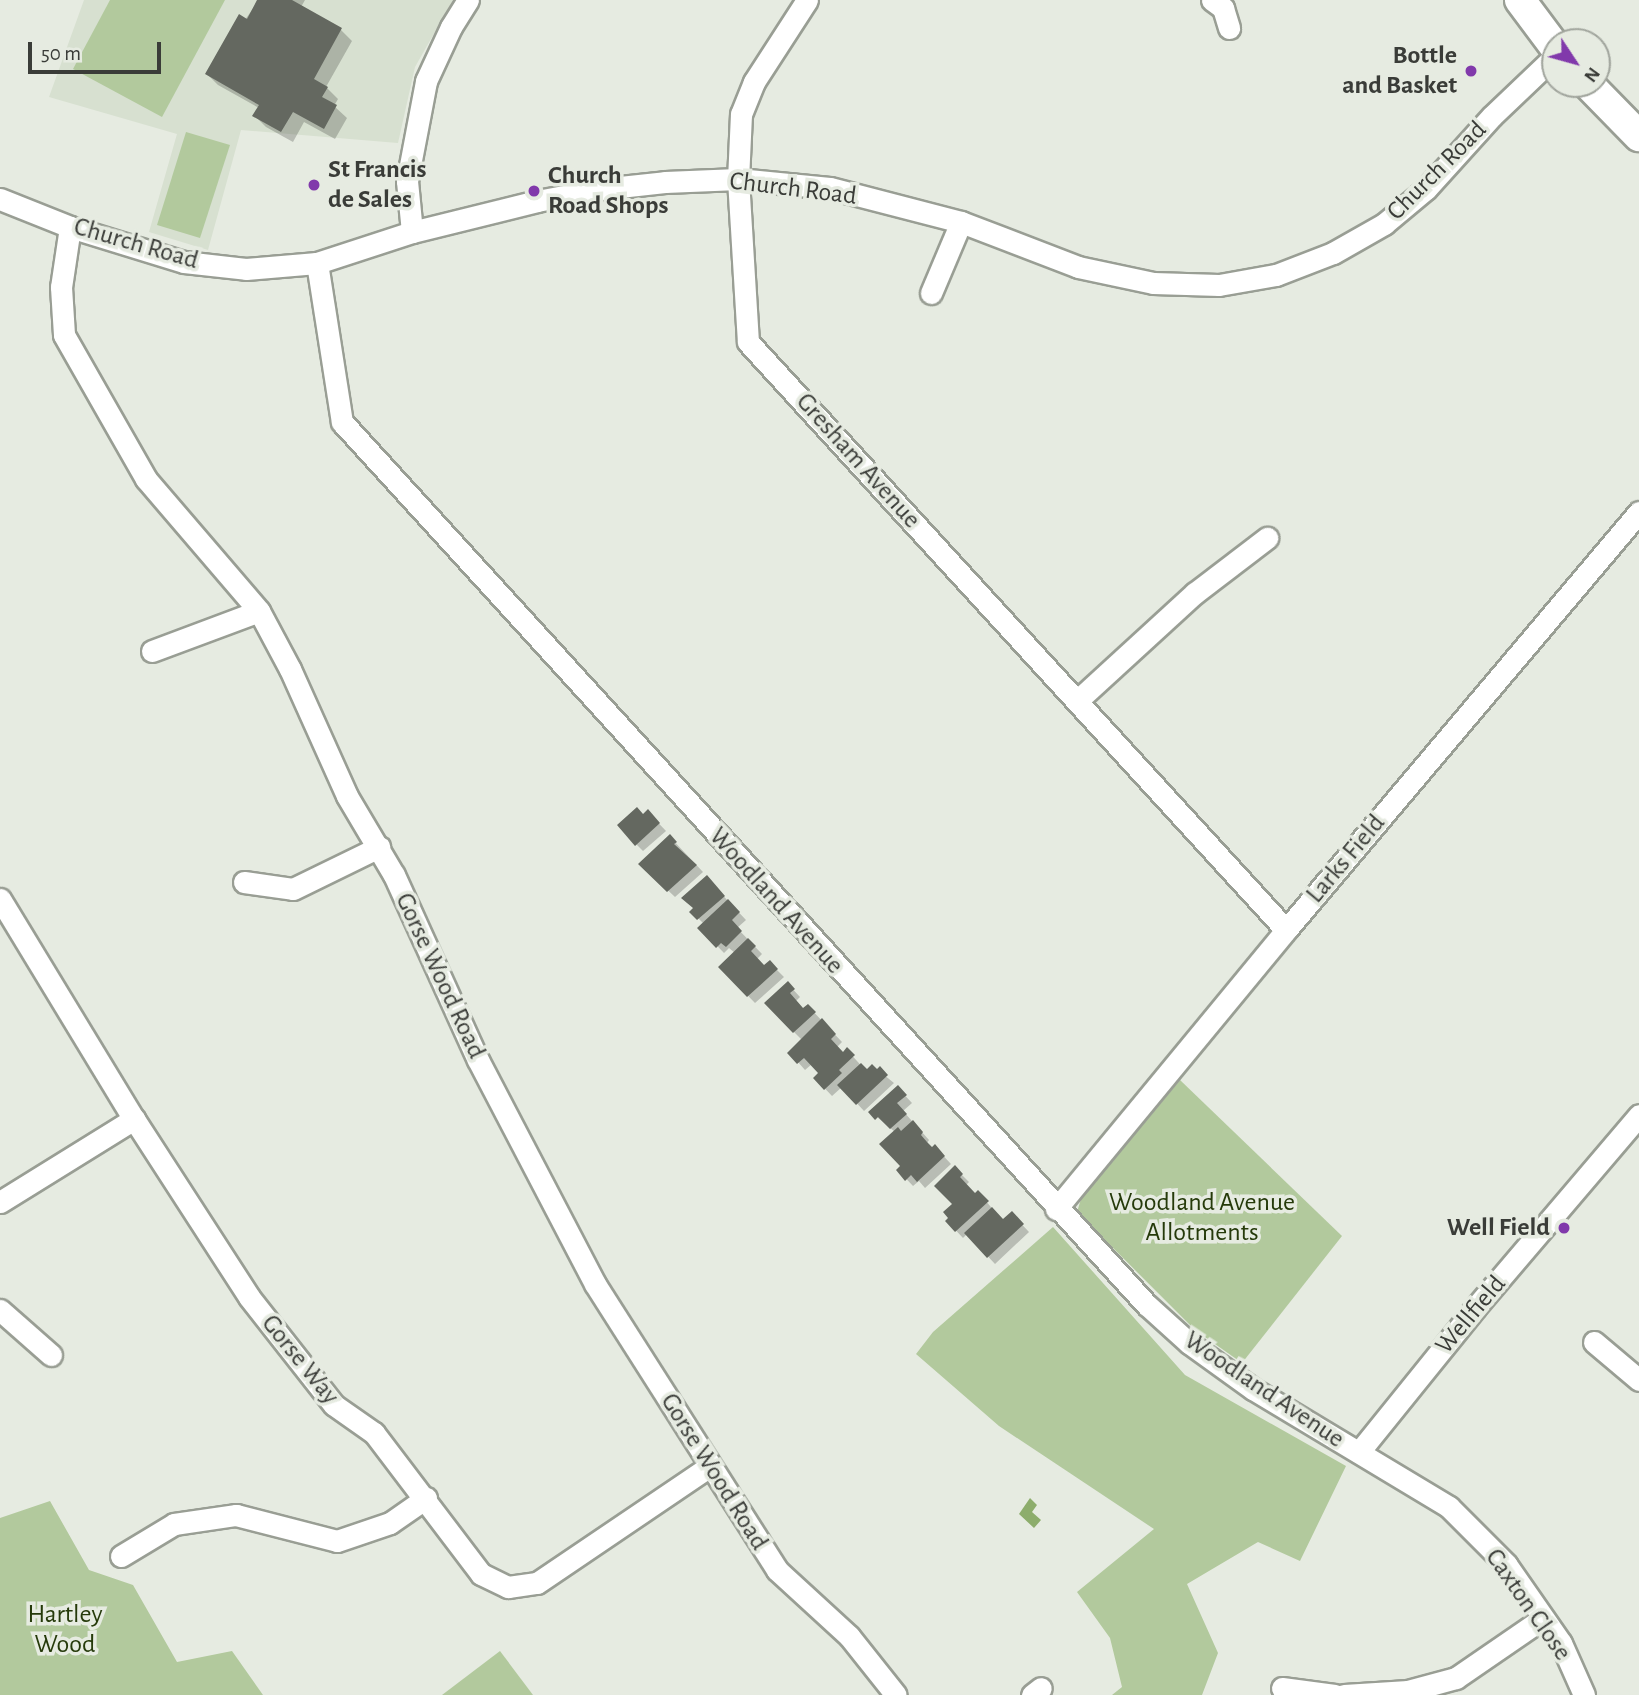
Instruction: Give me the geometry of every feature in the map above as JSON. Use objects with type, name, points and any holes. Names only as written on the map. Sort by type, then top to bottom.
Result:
[{"type":"street","points":[[412,232],[407,181],[426,81],[451,26],[468,0]]},
{"type":"street","name":"Gresham Avenue","points":[[807,0],[749,93],[741,114],[738,179],[748,342],[1286,929]]},
{"type":"street","points":[[1212,0],[1223,8],[1229,28]]},
{"type":"street","points":[[1520,0],[1541,28]]},
{"type":"street","name":"Church Road","points":[[0,199],[69,227],[184,262],[246,269],[317,263],[412,232],[537,201],[601,189],[665,182],[738,179],[830,188],[961,222],[1078,267],[1153,283],[1219,285],[1276,275],[1333,253],[1384,224],[1426,189],[1492,116],[1541,70]]},
{"type":"street","points":[[1602,98],[1639,135]]},
{"type":"street","points":[[931,293],[961,222]]},
{"type":"street","name":"Gorse Wood Road","points":[[69,227],[61,287],[64,335],[146,479],[259,611],[290,669],[347,796],[379,847],[478,1060],[589,1272],[777,1570],[849,1636],[896,1695]]},
{"type":"street","name":"Woodland Avenue","points":[[317,263],[342,422],[1056,1209],[1147,1305],[1189,1343],[1253,1389],[1359,1452]]},
{"type":"street","name":"Larks Field","points":[[1056,1209],[1286,929],[1639,512]]},
{"type":"street","points":[[1077,701],[1195,593],[1267,538]]},
{"type":"street","points":[[152,651],[259,611]]},
{"type":"street","points":[[244,882],[293,888],[379,847]]},
{"type":"street","name":"Gorse Way","points":[[0,899],[134,1119],[249,1297],[334,1405],[374,1433],[426,1498],[481,1574],[508,1587],[537,1583],[710,1466]]},
{"type":"street","name":"Wellfield","points":[[1359,1452],[1475,1308],[1639,1115]]},
{"type":"street","points":[[0,1202],[134,1119]]},
{"type":"street","points":[[0,1310],[51,1355]]},
{"type":"street","points":[[1594,1342],[1639,1380]]},
{"type":"street","name":"Caxton Close","points":[[1359,1452],[1450,1507],[1506,1564],[1561,1643],[1584,1695]]},
{"type":"street","points":[[121,1556],[174,1524],[236,1514],[337,1541],[390,1523],[426,1498]]},
{"type":"street","points":[[1344,1695],[1409,1693],[1456,1678],[1542,1619]]},
{"type":"street","points":[[1282,1688],[1335,1695]]},
{"type":"shaded area","points":[[84,0],[453,0],[415,67],[398,143],[241,130],[208,250],[149,232],[177,134],[49,97]]},
{"type":"shaded area","points":[[1030,1498],[1037,1505],[1032,1512],[1041,1520],[1034,1528],[1019,1514]]},
{"type":"green space","points":[[110,0],[225,0],[162,117],[73,69]]},
{"type":"green space","points":[[186,132],[230,145],[200,238],[157,225]]},
{"type":"green space","name":"Woodland Avenue Allotments","points":[[1180,1080],[1342,1236],[1242,1363],[1195,1330],[1077,1212],[1081,1199]]},
{"type":"green space","points":[[1053,1227],[1185,1375],[1346,1466],[1300,1561],[1258,1542],[1187,1584],[1218,1653],[1202,1695],[1112,1695],[1122,1687],[1110,1638],[1077,1592],[1154,1529],[999,1426],[916,1354],[933,1332]]},
{"type":"green space","name":"Hartley Wood","points":[[50,1501],[89,1570],[133,1585],[177,1662],[232,1651],[263,1695],[0,1695],[0,1518]]},
{"type":"green space","points":[[500,1651],[533,1695],[442,1695]]},
{"type":"building","points":[[257,0],[292,0],[342,28],[314,79],[328,87],[322,97],[337,105],[324,129],[293,112],[281,132],[252,116],[259,105],[205,74],[239,14],[247,19]]},
{"type":"building","points":[[637,807],[643,814],[648,809],[660,823],[635,846],[617,825]]},
{"type":"building","points":[[670,834],[677,842],[674,844],[697,865],[667,892],[638,864]]},
{"type":"building","points":[[707,875],[725,896],[697,920],[689,912],[693,908],[681,898]]},
{"type":"building","points":[[728,899],[740,912],[732,920],[742,931],[726,947],[721,943],[716,948],[697,928]]},
{"type":"building","points":[[748,938],[756,946],[751,951],[764,965],[770,960],[778,969],[747,997],[718,967]]},
{"type":"building","points":[[788,981],[795,989],[790,993],[803,1008],[808,1004],[816,1012],[793,1033],[764,1003]]},
{"type":"building","points":[[822,1018],[836,1034],[831,1039],[843,1052],[847,1047],[855,1055],[839,1070],[842,1073],[824,1090],[813,1078],[818,1073],[804,1058],[797,1064],[787,1053]]},
{"type":"building","points":[[861,1063],[867,1069],[872,1064],[877,1069],[880,1066],[888,1075],[856,1105],[837,1085]]},
{"type":"building","points":[[898,1085],[907,1095],[897,1103],[907,1114],[890,1129],[878,1117],[875,1120],[868,1112]]},
{"type":"building","points":[[913,1120],[927,1142],[932,1147],[935,1144],[945,1156],[917,1182],[911,1175],[905,1181],[896,1170],[900,1166],[879,1144],[898,1127],[901,1131]]},
{"type":"building","points":[[955,1165],[963,1174],[960,1177],[975,1193],[978,1190],[989,1201],[955,1232],[945,1221],[948,1218],[943,1212],[952,1204],[934,1186]]},
{"type":"building","points":[[992,1207],[1003,1219],[1012,1211],[1024,1224],[987,1258],[964,1233]]},
{"type":"place","name":"Bottle and Basket","points":[[1471,71]]},
{"type":"place","name":"St Francis de Sales","points":[[314,185]]},
{"type":"place","name":"Church Road Shops","points":[[534,191]]},
{"type":"place","name":"Well Field","points":[[1564,1228]]}]
